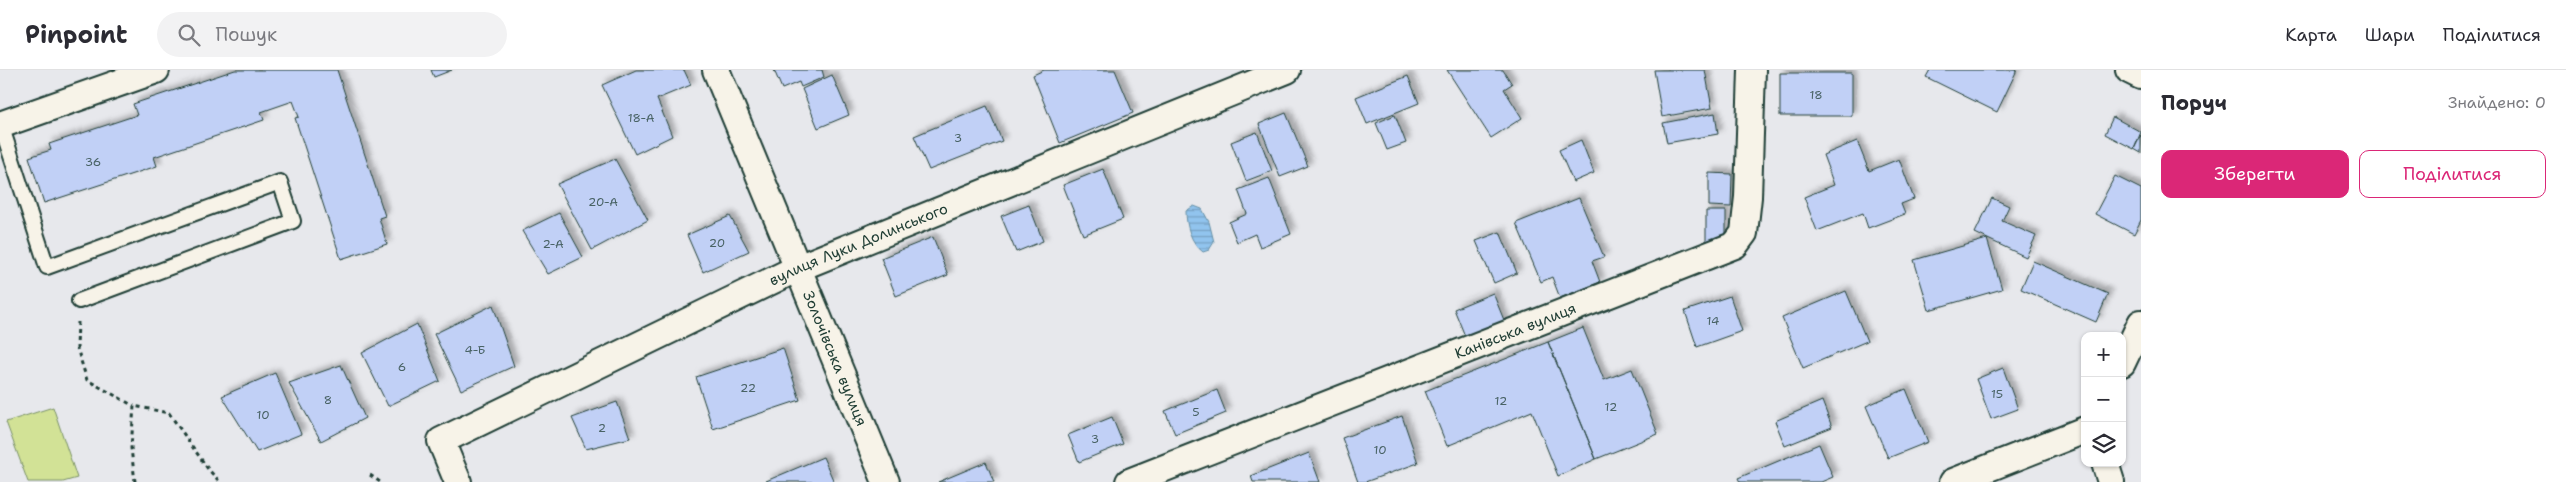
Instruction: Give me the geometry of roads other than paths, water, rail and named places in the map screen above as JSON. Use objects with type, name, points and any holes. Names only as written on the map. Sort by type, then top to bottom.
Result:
[{"type":"street","points":[[0,125],[156,70]]},
{"type":"street","name":"Золочівська вулиця","points":[[716,70],[886,482]]},
{"type":"street","name":"вулиця Луки Долинського","points":[[458,482],[440,441],[798,268],[1287,70]]},
{"type":"street","name":"Канівська вулиця","points":[[1129,482],[1735,245],[1744,233],[1748,197],[1752,70]]},
{"type":"street","points":[[2129,70],[2141,76]]},
{"type":"street","points":[[2126,355],[2141,323]]},
{"type":"street","points":[[1953,482],[2081,432]]},
{"type":"street","points":[[2106,467],[2111,482]]},
{"type":"lane","points":[[0,125],[47,267],[280,182],[293,221],[79,300]]},
{"type":"water","points":[[1194,206],[1202,209],[1209,222],[1214,242],[1209,250],[1203,252],[1192,239],[1187,222],[1186,211]]}]
